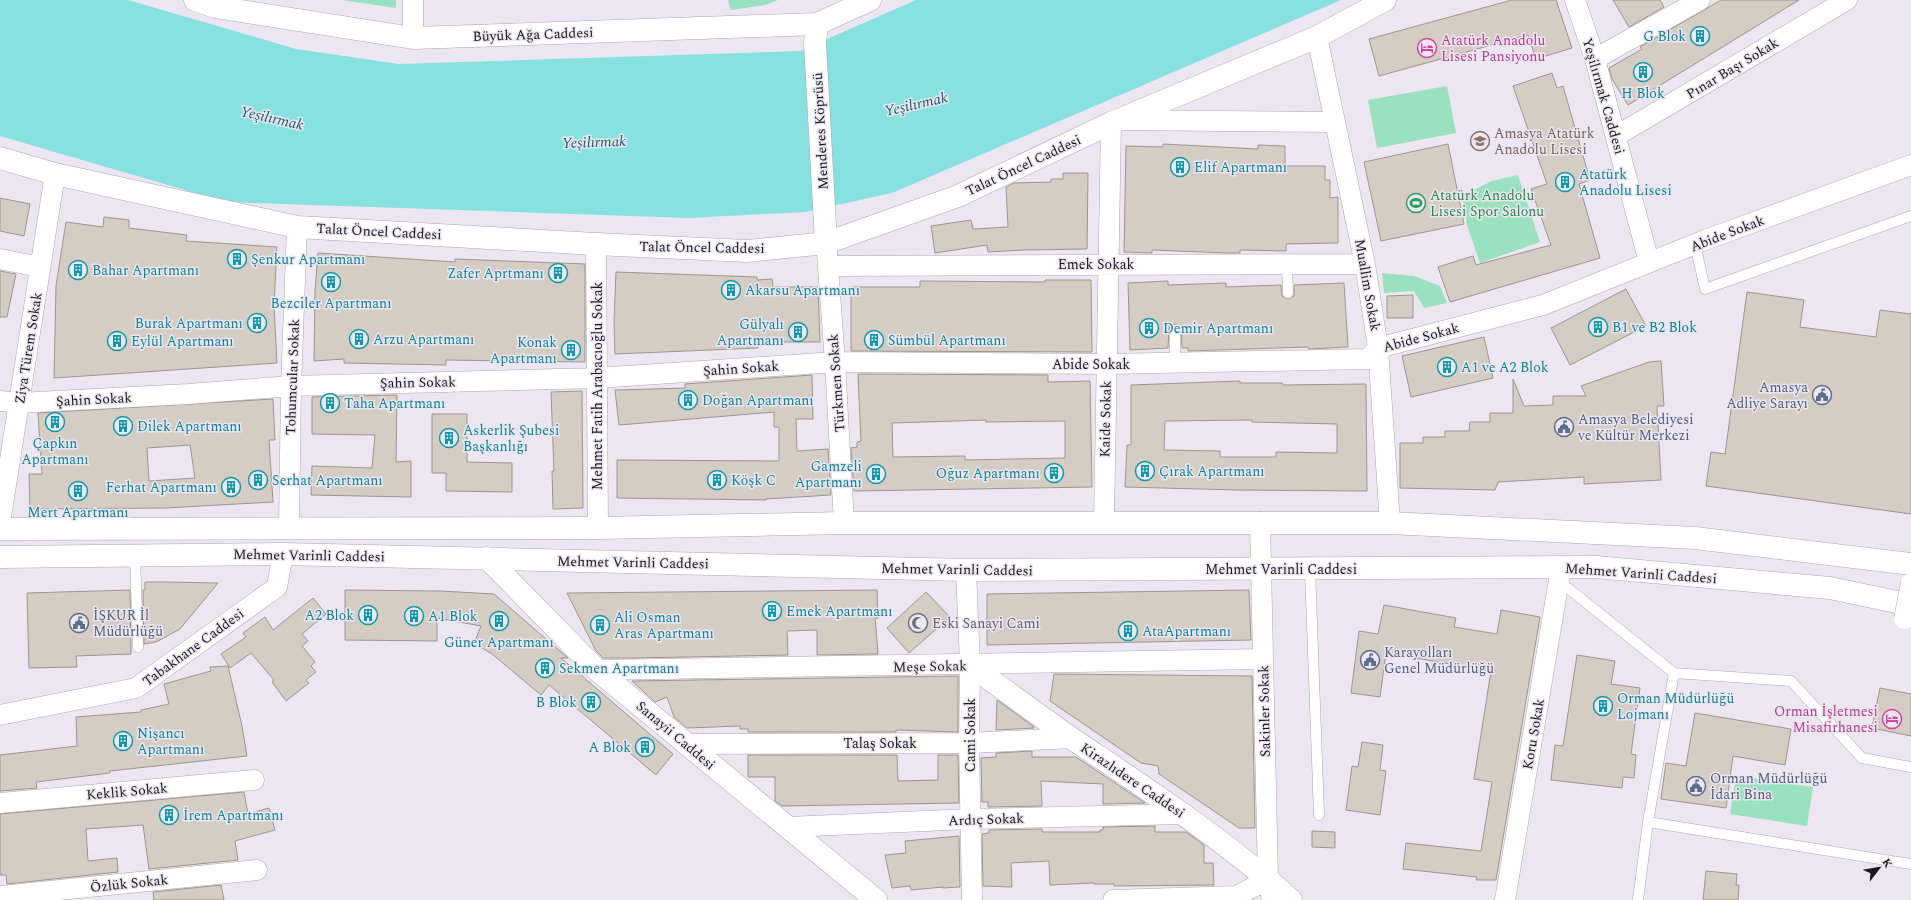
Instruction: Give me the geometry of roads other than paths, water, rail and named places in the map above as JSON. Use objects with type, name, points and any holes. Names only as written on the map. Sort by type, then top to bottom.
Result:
[{"type":"main road","name":"Talat Öncel Caddesi","points":[[0,158],[55,174],[297,227],[747,251],[826,243],[958,196],[1114,122],[1318,37],[1385,0]]},
{"type":"main road","name":"Büyük Ağa Caddesi","points":[[208,2],[413,38],[816,33],[866,1]]},
{"type":"main road","name":"Menderes Köprüsü","points":[[816,33],[826,243]]},
{"type":"main road","name":"Mehmet Varinli Caddesi","points":[[0,529],[598,528],[844,523],[1390,523],[1695,538],[1911,564]]},
{"type":"main road","name":"Mehmet Varinli Caddesi","points":[[0,557],[283,554],[966,570],[1310,569],[1560,575],[1596,568],[1830,588],[1907,618]]},
{"type":"main road","name":"Sanayii Caddesi","points":[[487,558],[597,670],[876,900]]},
{"type":"main road","name":"Kirazlıdere Caddesi","points":[[970,665],[1072,738],[1185,814],[1268,879],[1291,900]]},
{"type":"street","points":[[412,0],[413,38]]},
{"type":"street","name":"Yeşilırmak Caddesi","points":[[1575,0],[1595,59],[1649,262]]},
{"type":"street","name":"Pınar Başı Sokak","points":[[1616,136],[1847,0]]},
{"type":"street","points":[[1595,59],[1689,3]]},
{"type":"street","name":"Muallim Sokak","points":[[1318,37],[1365,264],[1378,348],[1390,523]]},
{"type":"street","points":[[1114,122],[1335,122]]},
{"type":"street","name":"Kaide Sokak","points":[[1104,522],[1108,264],[1114,122]]},
{"type":"street","name":"Abide Sokak","points":[[836,362],[1106,364],[1368,359],[1378,348],[1543,305],[1695,244],[1911,165]]},
{"type":"street","name":"Ziya Türem Sokak","points":[[0,523],[10,402],[40,268],[55,174]]},
{"type":"street","name":"Tohumcular Sokak","points":[[289,528],[291,386],[297,227]]},
{"type":"street","name":"Türkmen Sokak","points":[[826,243],[836,362],[844,523]]},
{"type":"street","name":"Mehmet Fatih Arabacıoğlu Sokak","points":[[596,244],[598,528]]},
{"type":"street","points":[[0,259],[40,268]]},
{"type":"street","name":"Emek Sokak","points":[[828,266],[1365,264]]},
{"type":"street","name":"Şahin Sokak","points":[[10,402],[188,394],[291,386],[597,378],[836,362]]},
{"type":"street","name":"Sakinler Sokak","points":[[1260,522],[1268,879],[1272,900]]},
{"type":"street","name":"Tabakhane Caddesi","points":[[0,715],[136,688],[277,587],[283,554]]},
{"type":"street","name":"Cami Sokak","points":[[966,570],[970,665],[969,743],[972,900]]},
{"type":"street","name":"Koru Sokak","points":[[1504,900],[1560,575]]},
{"type":"street","points":[[1907,618],[1911,583]]},
{"type":"street","name":"Meşe Sokak","points":[[597,670],[1263,659]]},
{"type":"street","name":"Talaş Sokak","points":[[688,744],[969,743],[1072,738]]},
{"type":"street","name":"Keklik Sokak","points":[[0,803],[254,780]]},
{"type":"street","name":"Ardıç Sokak","points":[[788,828],[971,819],[1185,814]]},
{"type":"street","name":"Özlük Sokak","points":[[0,896],[257,870]]},
{"type":"street","points":[[1112,900],[1237,896],[1268,879]]},
{"type":"lane","points":[[1695,244],[1705,289],[1911,216]]},
{"type":"lane","points":[[1287,264],[1288,293]]},
{"type":"lane","points":[[1175,330],[1175,363]]},
{"type":"lane","points":[[135,556],[138,647]]},
{"type":"lane","points":[[1310,569],[1319,815]]},
{"type":"lane","points":[[1560,575],[1674,673],[1791,681],[1862,758],[1911,767]]},
{"type":"lane","points":[[1638,900],[1648,822],[1674,673]]},
{"type":"lane","points":[[1648,822],[1911,864]]},
{"type":"water","name":"Yeşilırmak","points":[[0,0],[128,0],[296,49],[399,64],[800,51],[916,0],[1341,0],[892,193],[805,212],[689,218],[226,202],[0,136]]},
{"type":"place","name":"G Blok","points":[[1700,36]]},
{"type":"place","name":"Atatürk Anadolu Lisesi Pansiyonu","points":[[1427,48]]},
{"type":"place","name":"H Blok","points":[[1643,72]]},
{"type":"place","name":"Amasya Atatürk Anadolu Lisesi","points":[[1480,141]]},
{"type":"place","name":"Elif Apartmanı","points":[[1180,167]]},
{"type":"place","name":"Atatürk Anadolu Lisesi","points":[[1565,182]]},
{"type":"place","name":"Atatürk Anadolu Lisesi Spor Salonu","points":[[1416,203]]},
{"type":"place","name":"Şenkur Apartmanı","points":[[237,259]]},
{"type":"place","name":"Bahar Apartmanı","points":[[78,270]]},
{"type":"place","name":"Zafer Aprtmanı","points":[[558,273]]},
{"type":"place","name":"Bezciler Apartmanı","points":[[331,282]]},
{"type":"place","name":"Akarsu Apartmanı","points":[[731,290]]},
{"type":"place","name":"Burak Apartmanı","points":[[257,323]]},
{"type":"place","name":"B1 ve B2 Blok","points":[[1598,327]]},
{"type":"place","name":"Demir Apartmanı","points":[[1149,328]]},
{"type":"place","name":"Gülyalı Apartmanı","points":[[798,332]]},
{"type":"place","name":"Arzu Apartmanı","points":[[359,339]]},
{"type":"place","name":"Sümbül Apartmanı","points":[[874,340]]},
{"type":"place","name":"Eylül Apartmanı","points":[[117,341]]},
{"type":"place","name":"Konak Apartmanı","points":[[571,350]]},
{"type":"place","name":"A1 ve A2 Blok","points":[[1447,367]]},
{"type":"place","name":"Amasya Adliye Sarayı","points":[[1822,395]]},
{"type":"place","name":"Doğan Apartmanı","points":[[688,400]]},
{"type":"place","name":"Taha Apartmanı","points":[[330,403]]},
{"type":"place","name":"Çapkın Apartmanı","points":[[55,422]]},
{"type":"place","name":"Dilek Apartmanı","points":[[123,426]]},
{"type":"place","name":"Amasya Belediyesi ve Kültür Merkezi","points":[[1564,427]]},
{"type":"place","name":"Askerlik Şubesi Başkanlığı","points":[[449,438]]},
{"type":"place","name":"Çırak Apartmanı","points":[[1145,471]]},
{"type":"place","name":"Oğuz Apartmanı","points":[[1054,473]]},
{"type":"place","name":"Gamzeli Apartmanı","points":[[876,474]]},
{"type":"place","name":"Serhat Apartmanı","points":[[258,480]]},
{"type":"place","name":"Köşk C","points":[[717,480]]},
{"type":"place","name":"Ferhat Apartmanı","points":[[231,487]]},
{"type":"place","name":"Mert Apartmanı","points":[[78,491]]},
{"type":"place","name":"Emek Apartmanı","points":[[772,611]]},
{"type":"place","name":"A2 Blok","points":[[368,615]]},
{"type":"place","name":"A1 Blok","points":[[414,616]]},
{"type":"place","name":"Güner Apartmanı","points":[[499,621]]},
{"type":"place","name":"İŞKUR İl Müdürlüğü","points":[[79,623]]},
{"type":"place","name":"Eski Sanayi Cami","points":[[918,623]]},
{"type":"place","name":"Ali Osman Aras Apartmanı","points":[[600,625]]},
{"type":"place","name":"AtaApartmanı","points":[[1128,631]]},
{"type":"place","name":"Karayolları Genel Müdürlüğü","points":[[1370,660]]},
{"type":"place","name":"Sekmen Apartmanı","points":[[545,668]]},
{"type":"place","name":"B Blok","points":[[591,702]]},
{"type":"place","name":"Orman Müdürlüğü Lojmanı","points":[[1603,706]]},
{"type":"place","name":"Orman İşletmesi Misafirhanesi","points":[[1892,719]]},
{"type":"place","name":"Nişancı Apartmanı","points":[[123,741]]},
{"type":"place","name":"A Blok","points":[[645,747]]},
{"type":"place","name":"Orman Müdürlüğü İdari Bina","points":[[1696,786]]},
{"type":"place","name":"İrem Apartmanı","points":[[169,815]]}]
